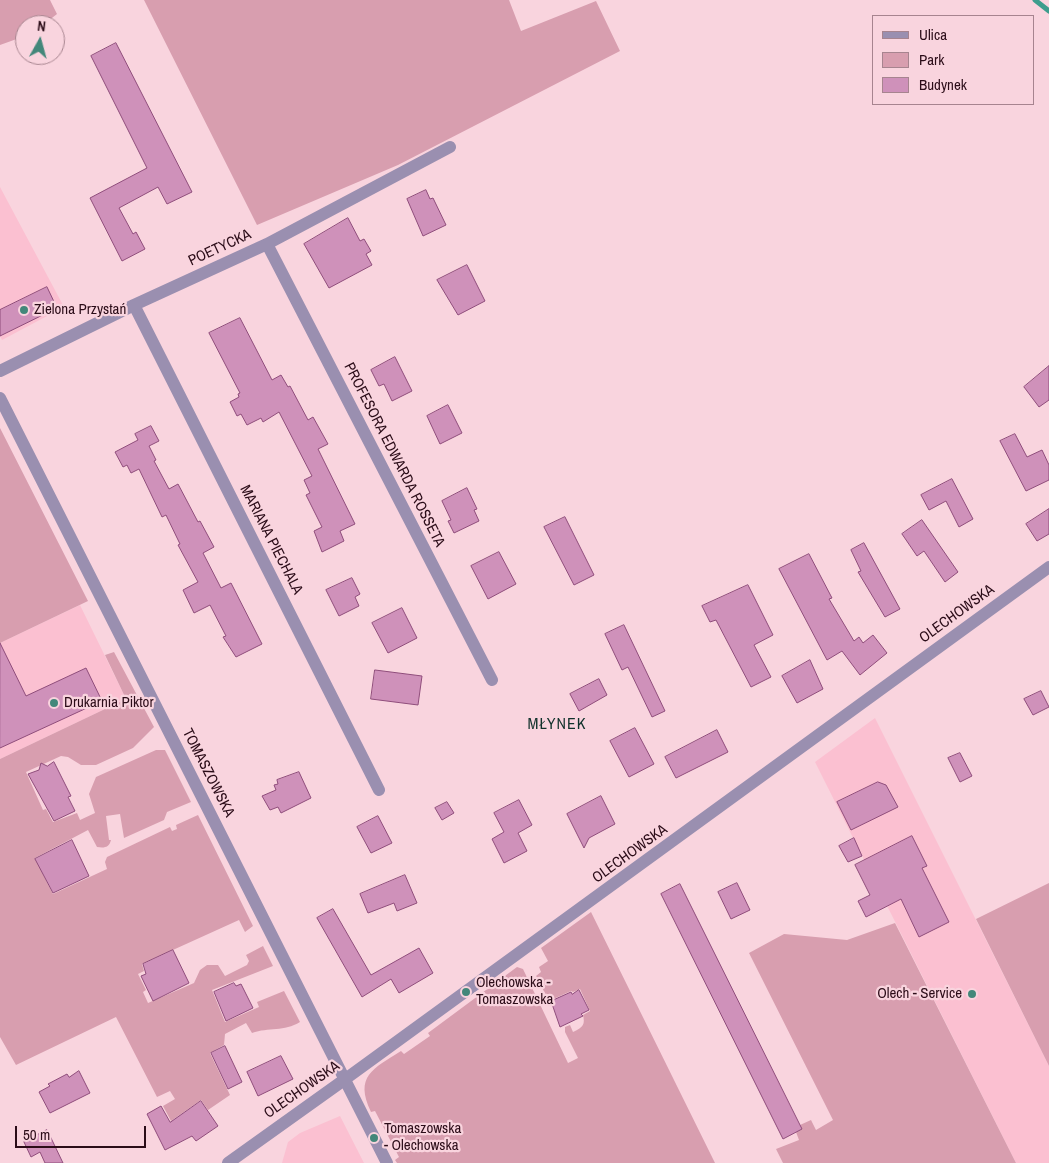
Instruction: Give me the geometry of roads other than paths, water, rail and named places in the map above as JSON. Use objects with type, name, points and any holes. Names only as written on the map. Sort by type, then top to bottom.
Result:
[{"type":"street","name":"POETYCKA","points":[[0,372],[134,305],[267,244],[450,147]]},
{"type":"street","name":"PROFESORA EDWARDA ROSSETA","points":[[267,244],[492,680]]},
{"type":"street","name":"MARIANA PIECHALA","points":[[134,305],[379,790]]},
{"type":"street","name":"TOMASZOWSKA","points":[[0,398],[386,1163]]},
{"type":"street","name":"OLECHOWSKA","points":[[228,1163],[1049,567]]},
{"type":"waterway","points":[[1035,0],[1049,11]]},
{"type":"place","name":"Zielona Przystań","points":[[24,310]]},
{"type":"place","name":"Drukarnia Piktor","points":[[54,703]]},
{"type":"place","name":"Olechowska - Tomaszowska","points":[[466,992]]},
{"type":"place","name":"Olech - Service","points":[[972,994]]},
{"type":"place","name":"Tomaszowska - Olechowska","points":[[374,1138]]},
{"type":"district","name":"MŁYNEK","points":[[557,725]]}]
